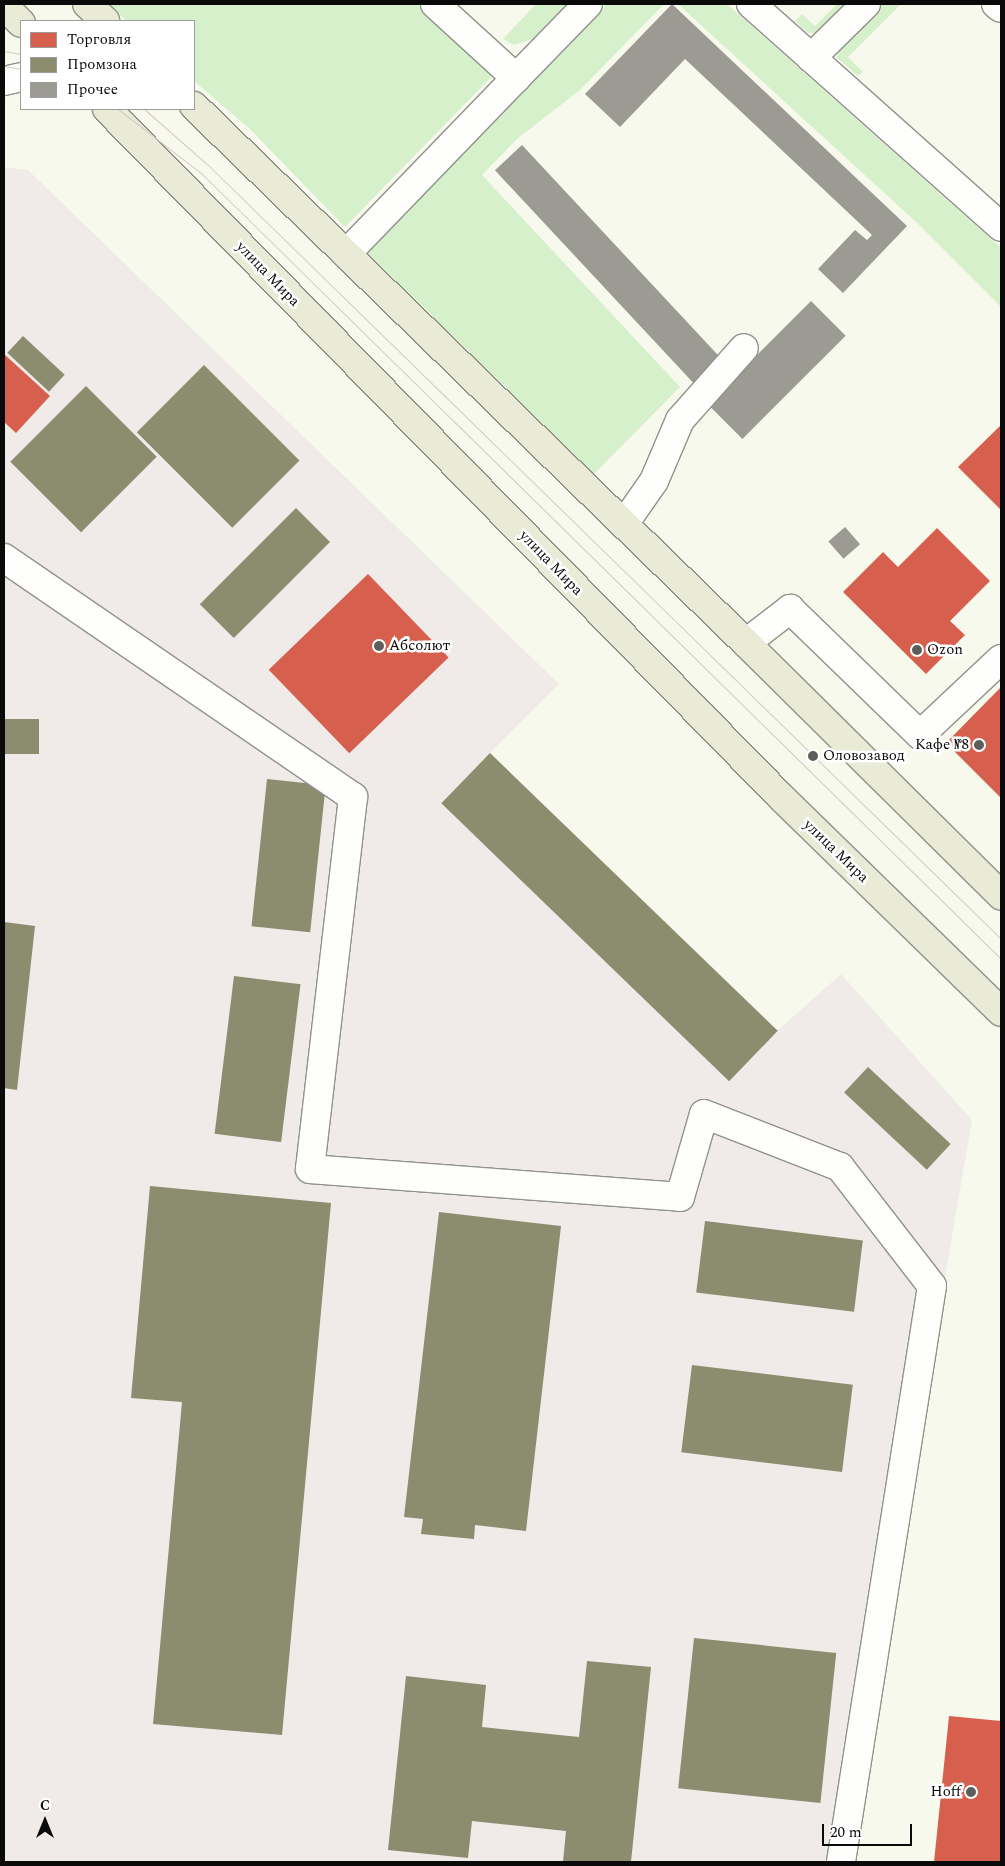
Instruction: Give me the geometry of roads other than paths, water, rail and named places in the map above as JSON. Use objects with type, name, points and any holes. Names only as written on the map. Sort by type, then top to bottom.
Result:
[{"type":"main road","points":[[4,6],[20,22]]},
{"type":"main road","points":[[195,107],[746,643],[1001,895]]},
{"type":"main road","name":"улица Мира","points":[[108,110],[782,798],[1001,1012]]},
{"type":"street","points":[[435,4],[516,78]]},
{"type":"street","points":[[346,254],[588,4]]},
{"type":"street","points":[[751,4],[1001,227]]},
{"type":"street","points":[[811,58],[866,4]]},
{"type":"street","points":[[996,4],[1001,8]]},
{"type":"street","points":[[4,81],[20,77]]},
{"type":"street","points":[[624,524],[654,481],[680,420],[744,348]]},
{"type":"street","points":[[4,558],[353,798],[310,1170],[680,1197],[704,1114],[840,1166],[932,1286],[841,1862]]},
{"type":"street","points":[[746,643],[790,609],[920,735],[1001,659]]},
{"type":"tram line","points":[[4,51],[20,54]]},
{"type":"tram line","points":[[4,66],[20,69]]},
{"type":"tram line","points":[[119,110],[202,174],[1001,959]]},
{"type":"tram line","points":[[145,110],[209,166],[1001,939]]},
{"type":"place","name":"Абсолют","points":[[379,646]]},
{"type":"place","name":"Ozon","points":[[917,650]]},
{"type":"place","name":"Кафе №8","points":[[979,745]]},
{"type":"place","name":"Оловозавод","points":[[813,756]]},
{"type":"place","name":"Hoff","points":[[971,1792]]}]
